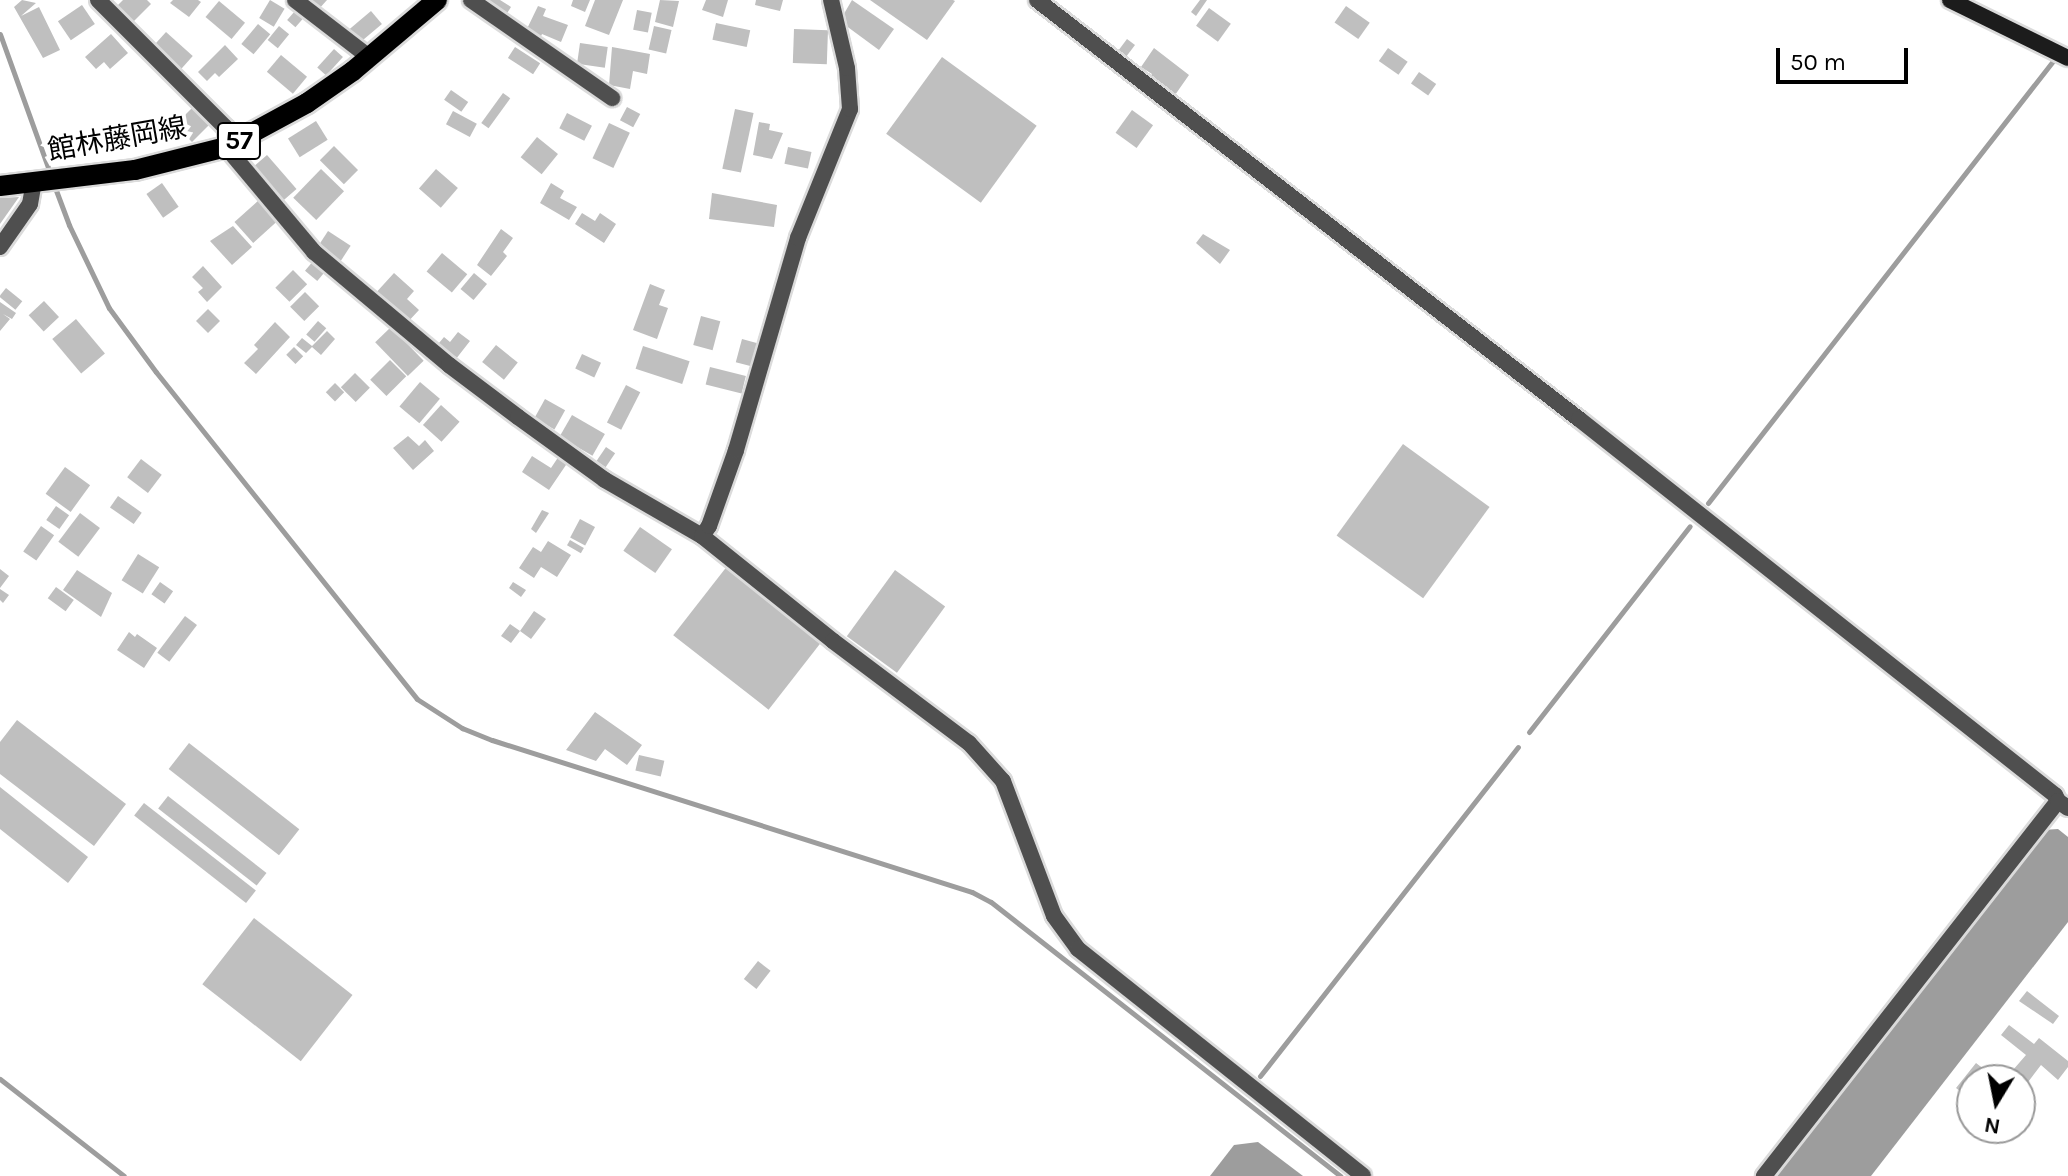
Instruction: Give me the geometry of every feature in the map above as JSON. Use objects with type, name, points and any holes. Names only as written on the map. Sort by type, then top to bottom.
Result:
[{"type":"main road","name":"館林藤岡線","points":[[0,186],[135,170],[226,147],[307,103],[369,57],[437,0]]},
{"type":"main road","points":[[1950,0],[2068,58]]},
{"type":"street","points":[[295,0],[369,57]]},
{"type":"street","points":[[471,0],[612,98]]},
{"type":"street","points":[[702,536],[709,526],[736,450],[798,238],[850,109],[847,68],[831,0]]},
{"type":"street","points":[[1037,0],[1579,419],[2051,790],[2063,804],[1764,1176]]},
{"type":"street","points":[[104,2],[226,128],[226,147],[314,252],[449,365],[605,480],[702,536],[987,759],[1014,804],[1054,916],[1078,949],[1363,1176]]},
{"type":"street","points":[[0,247],[30,204],[34,182]]},
{"type":"shaded area","points":[[2058,829],[2068,837],[2068,922],[1871,1176],[1775,1176],[2043,830]]},
{"type":"shaded area","points":[[1258,1142],[1303,1176],[1210,1176],[1234,1145]]},
{"type":"building","points":[[22,0],[36,3],[21,16],[39,7],[60,50],[43,58],[14,7]]},
{"type":"building","points":[[123,0],[147,0],[151,4],[131,24],[115,8]]},
{"type":"building","points":[[173,0],[201,2],[189,17],[170,3]]},
{"type":"building","points":[[270,0],[285,9],[274,27],[259,18]]},
{"type":"building","points":[[308,0],[327,0],[318,10]]},
{"type":"building","points":[[482,0],[500,0],[511,7],[504,18]]},
{"type":"building","points":[[573,0],[590,0],[585,12],[571,6]]},
{"type":"building","points":[[595,0],[623,0],[609,35],[585,26]]},
{"type":"building","points":[[660,0],[679,1],[673,27],[655,22]]},
{"type":"building","points":[[706,0],[728,0],[723,17],[702,10]]},
{"type":"building","points":[[756,0],[783,0],[780,11],[755,5]]},
{"type":"building","points":[[852,0],[894,29],[879,50],[845,25],[845,12]]},
{"type":"building","points":[[870,0],[953,0],[955,1],[927,40]]},
{"type":"building","points":[[1200,0],[1207,0],[1196,16],[1191,12]]},
{"type":"building","points":[[219,1],[245,23],[232,39],[206,17]]},
{"type":"building","points":[[82,5],[95,24],[71,40],[58,21]]},
{"type":"building","points":[[538,6],[546,9],[543,16],[568,25],[561,42],[542,34],[539,41],[524,35]]},
{"type":"building","points":[[1346,6],[1370,23],[1358,39],[1335,22]]},
{"type":"building","points":[[1209,8],[1231,24],[1218,42],[1196,26]]},
{"type":"building","points":[[637,10],[652,13],[648,32],[633,30]]},
{"type":"building","points":[[295,11],[303,18],[295,27],[287,20]]},
{"type":"building","points":[[371,11],[382,24],[360,43],[349,30]]},
{"type":"building","points":[[716,23],[750,30],[747,47],[712,40]]},
{"type":"building","points":[[258,24],[270,34],[254,54],[241,44]]},
{"type":"building","points":[[279,26],[289,34],[278,48],[268,40]]},
{"type":"building","points":[[654,26],[672,30],[666,53],[649,49]]},
{"type":"building","points":[[794,29],[828,30],[827,64],[793,63]]},
{"type":"building","points":[[166,32],[193,56],[177,73],[151,49]]},
{"type":"building","points":[[111,34],[128,53],[110,69],[104,62],[96,69],[85,57]]},
{"type":"building","points":[[1127,39],[1135,45],[1126,57],[1118,51]]},
{"type":"building","points":[[580,43],[608,47],[605,68],[577,64]]},
{"type":"building","points":[[225,45],[238,59],[219,77],[215,73],[207,81],[198,72]]},
{"type":"building","points":[[515,47],[540,63],[533,74],[508,58]]},
{"type":"building","points":[[612,47],[650,54],[647,74],[633,71],[630,89],[609,85]]},
{"type":"building","points":[[1154,48],[1189,75],[1175,95],[1149,78],[1152,74],[1141,67]]},
{"type":"building","points":[[1388,48],[1408,62],[1398,75],[1379,61]]},
{"type":"building","points":[[334,49],[343,57],[326,76],[317,68]]},
{"type":"building","points":[[281,55],[307,77],[293,94],[267,72]]},
{"type":"building","points":[[942,57],[1037,126],[981,203],[886,134]]},
{"type":"building","points":[[1419,72],[1436,84],[1428,96],[1411,83]]},
{"type":"building","points":[[451,90],[468,102],[461,112],[444,100]]},
{"type":"building","points":[[503,93],[510,98],[489,128],[481,123]]},
{"type":"building","points":[[627,107],[640,114],[633,127],[620,120]]},
{"type":"building","points":[[192,108],[209,125],[192,142],[175,125]]},
{"type":"building","points":[[735,109],[754,113],[741,173],[722,169]]},
{"type":"building","points":[[1132,110],[1153,125],[1137,148],[1116,133]]},
{"type":"building","points":[[453,111],[477,124],[470,137],[446,124]]},
{"type":"building","points":[[567,113],[592,126],[584,141],[559,128]]},
{"type":"building","points":[[316,121],[328,140],[300,157],[288,138]]},
{"type":"building","points":[[759,122],[770,124],[769,130],[783,133],[772,159],[753,155]]},
{"type":"building","points":[[609,123],[630,133],[613,168],[593,158]]},
{"type":"building","points":[[537,137],[558,154],[542,174],[521,157]]},
{"type":"building","points":[[334,146],[358,170],[344,184],[320,160]]},
{"type":"building","points":[[788,147],[811,152],[808,169],[784,164]]},
{"type":"building","points":[[267,155],[297,189],[278,205],[249,171]]},
{"type":"building","points":[[321,169],[344,191],[316,220],[293,198]]},
{"type":"building","points":[[436,169],[458,188],[441,208],[419,189]]},
{"type":"building","points":[[162,183],[179,207],[163,218],[146,194]]},
{"type":"building","points":[[551,183],[564,191],[560,198],[577,207],[569,220],[540,203]]},
{"type":"building","points":[[712,193],[777,205],[774,227],[709,219]]},
{"type":"building","points":[[19,197],[0,224],[0,198]]},
{"type":"building","points":[[259,200],[278,221],[253,243],[234,222]]},
{"type":"building","points":[[582,213],[595,221],[600,213],[616,224],[604,243],[575,224]]},
{"type":"building","points":[[233,226],[252,247],[232,265],[210,241]]},
{"type":"building","points":[[501,229],[513,238],[503,252],[507,256],[491,276],[477,265]]},
{"type":"building","points":[[328,231],[351,246],[339,264],[316,249]]},
{"type":"building","points":[[1203,234],[1230,250],[1220,264],[1196,243]]},
{"type":"building","points":[[442,253],[467,274],[452,293],[427,271]]},
{"type":"building","points":[[314,260],[326,270],[317,281],[305,271]]},
{"type":"building","points":[[203,266],[222,287],[207,302],[198,292],[203,288],[192,277]]},
{"type":"building","points":[[293,270],[307,284],[289,302],[275,288]]},
{"type":"building","points":[[394,273],[414,291],[407,299],[419,310],[405,325],[373,296]]},
{"type":"building","points":[[474,273],[487,284],[474,300],[461,289]]},
{"type":"building","points":[[650,284],[665,290],[659,305],[668,308],[657,339],[633,330]]},
{"type":"building","points":[[6,288],[22,301],[15,310],[0,297]]},
{"type":"building","points":[[305,292],[319,306],[304,321],[290,307]]},
{"type":"building","points":[[44,301],[59,317],[44,331],[29,315]]},
{"type":"building","points":[[0,302],[16,313],[12,319],[3,314],[10,319],[0,331]]},
{"type":"building","points":[[208,309],[220,321],[208,333],[196,321]]},
{"type":"building","points":[[701,316],[720,321],[713,350],[693,345]]},
{"type":"building","points":[[76,319],[105,353],[81,373],[52,339]]},
{"type":"building","points":[[318,321],[326,328],[314,342],[306,335]]},
{"type":"building","points":[[275,322],[290,337],[256,374],[244,363],[258,349],[254,345]]},
{"type":"building","points":[[391,327],[424,361],[408,376],[375,342]]},
{"type":"building","points":[[327,331],[335,339],[321,355],[312,347],[306,353],[296,345],[302,338],[312,346]]},
{"type":"building","points":[[458,332],[470,341],[452,364],[434,349],[444,337],[450,342]]},
{"type":"building","points":[[742,339],[757,343],[751,366],[736,362]]},
{"type":"building","points":[[496,345],[518,363],[504,380],[482,362]]},
{"type":"building","points":[[643,346],[690,361],[682,384],[636,369]]},
{"type":"building","points":[[294,347],[303,356],[295,364],[286,355]]},
{"type":"building","points":[[582,354],[601,363],[594,377],[575,369]]},
{"type":"building","points":[[390,360],[406,376],[386,396],[370,380]]},
{"type":"building","points":[[710,367],[746,376],[742,393],[706,384]]},
{"type":"building","points":[[355,373],[370,388],[356,402],[341,387]]},
{"type":"building","points":[[420,382],[440,399],[419,423],[399,407]]},
{"type":"building","points":[[335,383],[344,392],[335,401],[326,392]]},
{"type":"building","points":[[626,385],[640,392],[621,430],[607,422]]},
{"type":"building","points":[[545,399],[565,410],[554,429],[534,418]]},
{"type":"building","points":[[441,405],[460,422],[442,442],[423,425]]},
{"type":"building","points":[[572,415],[605,434],[592,456],[560,437]]},
{"type":"building","points":[[408,436],[419,446],[425,440],[434,451],[413,470],[393,448]]},
{"type":"building","points":[[1403,444],[1490,507],[1423,598],[1337,535]]},
{"type":"building","points":[[606,447],[615,453],[606,467],[596,461]]},
{"type":"building","points":[[532,456],[551,468],[559,456],[568,462],[549,490],[522,472]]},
{"type":"building","points":[[141,459],[162,475],[148,493],[127,477]]},
{"type":"building","points":[[65,467],[90,485],[71,512],[46,494]]},
{"type":"building","points":[[118,496],[142,513],[134,524],[110,507]]},
{"type":"building","points":[[56,506],[69,515],[59,529],[46,520]]},
{"type":"building","points":[[542,510],[549,513],[536,533],[531,529]]},
{"type":"building","points":[[80,513],[100,528],[78,557],[58,542]]},
{"type":"building","points":[[580,519],[595,527],[585,546],[570,538]]},
{"type":"building","points":[[41,526],[54,535],[36,561],[23,551]]},
{"type":"building","points":[[640,527],[672,549],[655,573],[623,551]]},
{"type":"building","points":[[570,540],[584,548],[581,553],[567,545]]},
{"type":"building","points":[[548,541],[571,555],[557,577],[541,567],[534,578],[519,568],[533,547],[541,552]]},
{"type":"building","points":[[138,554],[159,567],[143,594],[122,580]]},
{"type":"building","points":[[728,565],[823,639],[769,710],[673,635]]},
{"type":"building","points":[[0,569],[9,576],[0,588]]},
{"type":"building","points":[[77,570],[112,593],[101,617],[63,590]]},
{"type":"building","points":[[895,570],[945,606],[897,673],[847,636]]},
{"type":"building","points":[[160,582],[173,591],[165,603],[151,594]]},
{"type":"building","points":[[513,582],[526,590],[521,597],[509,588]]},
{"type":"building","points":[[56,587],[74,600],[66,611],[48,598]]},
{"type":"building","points":[[0,589],[9,595],[3,603],[0,600]]},
{"type":"building","points":[[534,611],[546,619],[531,639],[520,631]]},
{"type":"building","points":[[185,616],[197,625],[169,662],[157,653]]},
{"type":"building","points":[[510,624],[520,631],[511,643],[501,636]]},
{"type":"building","points":[[129,632],[157,648],[144,668],[117,650]]},
{"type":"building","points":[[595,712],[642,745],[627,765],[605,749],[596,761],[566,750]]},
{"type":"building","points":[[17,720],[126,804],[94,846],[0,774],[0,742]]},
{"type":"building","points":[[189,743],[299,829],[279,855],[169,769]]},
{"type":"building","points":[[639,755],[664,761],[661,776],[635,771]]},
{"type":"building","points":[[0,787],[88,857],[68,883],[0,829]]},
{"type":"building","points":[[168,796],[267,873],[257,886],[158,809]]},
{"type":"building","points":[[144,803],[256,890],[246,903],[134,816]]},
{"type":"building","points":[[254,918],[353,995],[301,1061],[202,984]]},
{"type":"building","points":[[758,961],[771,971],[756,989],[744,979]]},
{"type":"building","points":[[2027,991],[2059,1016],[2053,1024],[2019,1001]]},
{"type":"building","points":[[2009,1025],[2034,1044],[2039,1038],[2068,1061],[2068,1067],[2058,1080],[2041,1065],[2036,1072],[2036,1064],[2018,1064],[2026,1055],[2001,1035]]},
{"type":"waterway","points":[[0,34],[51,176]]},
{"type":"waterway","points":[[1708,503],[2053,61]]},
{"type":"waterway","points":[[54,185],[69,225],[109,308],[156,372],[417,699],[462,728],[492,740],[972,892],[991,902],[1340,1176]]},
{"type":"waterway","points":[[1529,732],[1690,526]]},
{"type":"waterway","points":[[1260,1076],[1518,747]]},
{"type":"waterway","points":[[0,1079],[124,1176]]}]
